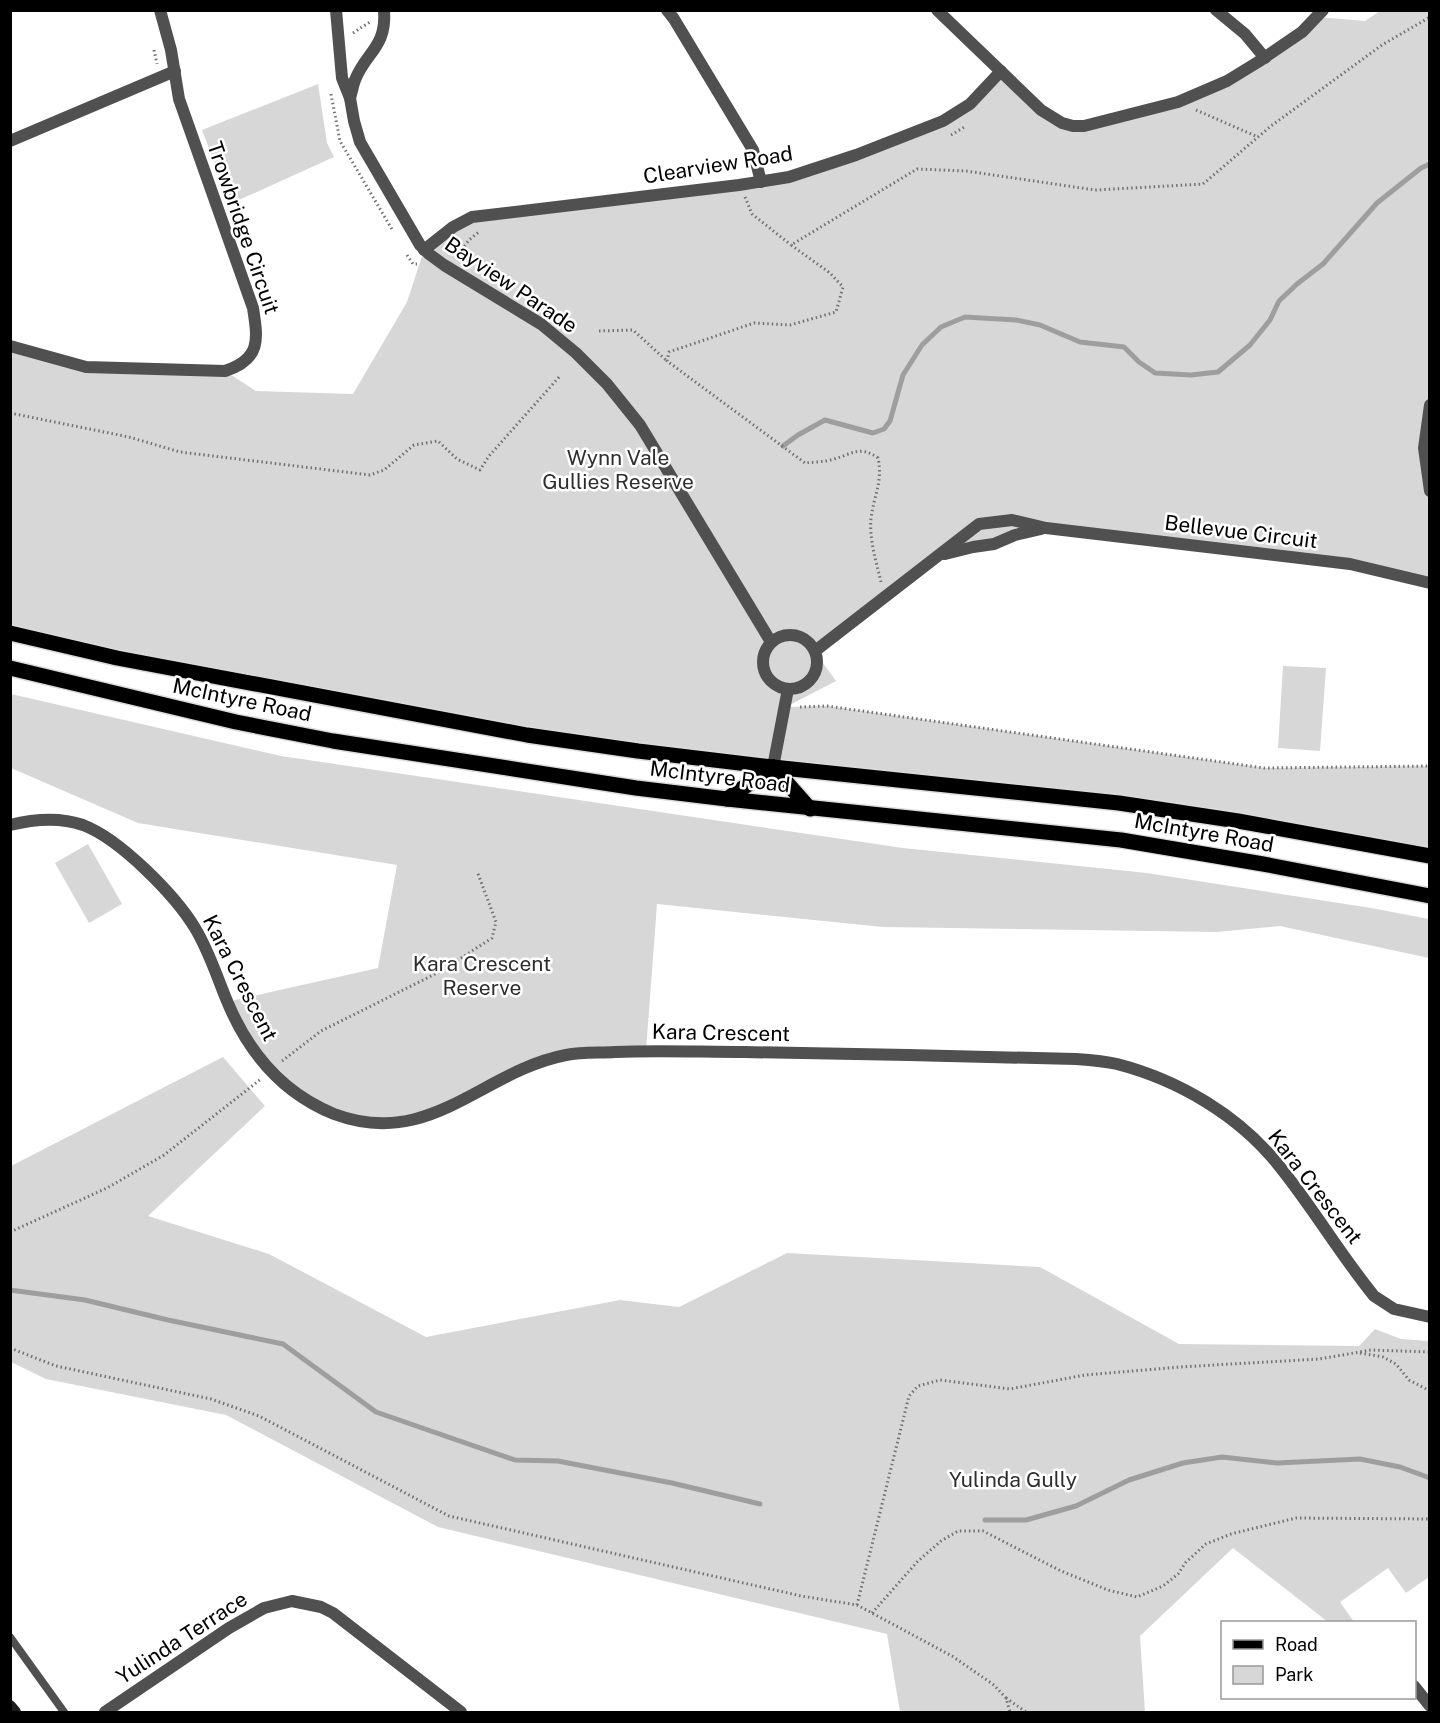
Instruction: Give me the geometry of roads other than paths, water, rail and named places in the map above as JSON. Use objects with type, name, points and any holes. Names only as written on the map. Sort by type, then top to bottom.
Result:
[{"type":"main road","name":"McIntyre Road","points":[[10,633],[117,658],[527,735],[772,767],[1119,803],[1238,821],[1430,856]]},
{"type":"main road","name":"McIntyre Road","points":[[10,668],[237,722],[333,741],[636,788],[1121,840],[1430,896]]},
{"type":"main road","points":[[727,799],[772,767],[810,808]]},
{"type":"main road","points":[[10,1706],[15,1713]]},
{"type":"street","name":"Trowbridge Circuit","points":[[10,346],[86,367],[225,371],[239,367],[250,358],[257,344],[258,332],[253,308],[183,112],[171,50],[160,10]]},
{"type":"street","name":"Bayview Parade","points":[[336,10],[342,78],[350,99],[360,142],[420,245],[444,265],[541,324],[576,353],[607,384],[640,425],[771,642]]},
{"type":"street","points":[[350,99],[355,79],[381,40],[384,10]]},
{"type":"street","points":[[667,10],[753,150],[761,182]]},
{"type":"street","points":[[937,10],[1052,119],[1073,126],[1101,123],[1178,102],[1227,81],[1302,32],[1323,10]]},
{"type":"street","points":[[1216,10],[1245,34],[1265,58]]},
{"type":"street","points":[[10,141],[175,71]]},
{"type":"street","name":"Clearview Road","points":[[424,250],[453,227],[472,217],[789,177],[856,155],[943,121],[970,104],[1001,71]]},
{"type":"street","points":[[1430,405],[1424,448],[1430,491]]},
{"type":"street","name":"Bellevue Circuit","points":[[815,651],[979,524],[1012,520],[1046,528],[1350,564],[1430,583]]},
{"type":"street","name":"Bellevue Circuit","points":[[941,555],[994,544],[1015,535],[1046,528]]},
{"type":"street","points":[[790,634],[805,638],[812,645],[818,659],[817,669],[811,680],[795,689],[780,688],[772,682],[765,674],[762,662],[764,653],[771,642],[790,634]]},
{"type":"street","points":[[772,767],[788,688]]},
{"type":"street","name":"Kara Crescent","points":[[10,825],[44,819],[83,825],[98,832],[137,863],[175,899],[196,930],[207,950],[236,1022],[257,1056],[271,1072],[301,1097],[336,1114],[375,1122],[394,1122],[434,1114],[538,1063],[579,1053],[646,1051],[827,1053],[1076,1059],[1115,1064],[1179,1087],[1238,1125],[1279,1165],[1374,1296],[1394,1309],[1430,1317]]},
{"type":"street","name":"Yulinda Terrace","points":[[105,1713],[250,1614],[277,1603],[292,1600],[321,1607],[333,1613],[461,1713]]},
{"type":"street","points":[[1416,1688],[1430,1706]]},
{"type":"lane","points":[[10,1637],[64,1713]]},
{"type":"waterway","points":[[783,446],[825,420],[873,433],[884,429],[890,421],[903,375],[922,345],[941,327],[965,317],[1016,320],[1040,325],[1080,342],[1124,347],[1139,362],[1155,373],[1191,375],[1218,372],[1250,345],[1270,320],[1279,301],[1323,264],[1377,203],[1421,168],[1430,164]]},
{"type":"waterway","points":[[10,1290],[85,1300],[283,1344],[376,1412],[515,1460],[558,1461],[672,1483],[760,1504]]},
{"type":"waterway","points":[[985,1520],[1026,1520],[1076,1506],[1129,1480],[1183,1463],[1222,1457],[1277,1463],[1360,1459],[1400,1467],[1430,1478]]},
{"type":"park label","name":"Wynn Vale Gullies Reserve","points":[[618,470]]},
{"type":"park label","name":"Kara Crescent Reserve","points":[[482,976]]},
{"type":"park label","name":"Yulinda Gully","points":[[1013,1480]]}]
